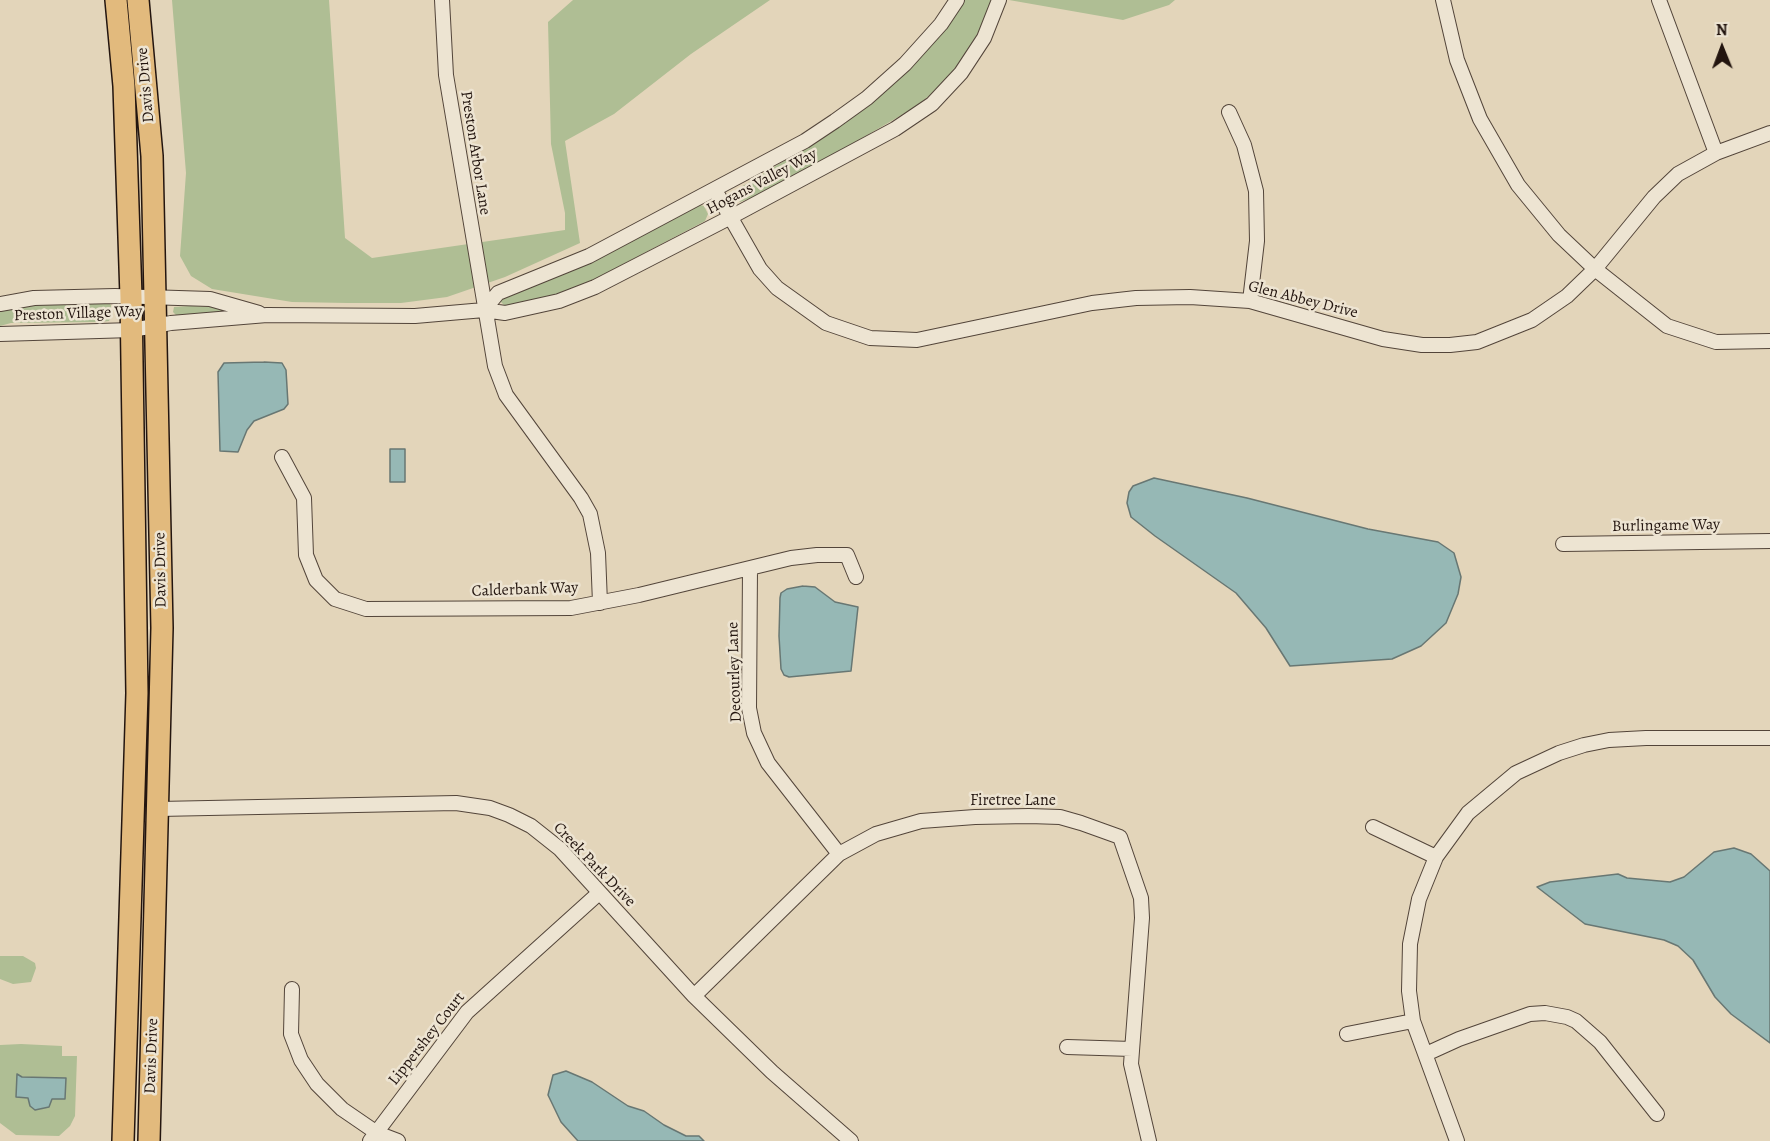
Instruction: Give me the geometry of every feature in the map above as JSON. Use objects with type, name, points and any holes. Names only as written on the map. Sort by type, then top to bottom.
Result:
[{"type":"main road","name":"Davis Drive","points":[[116,0],[124,86],[131,297],[137,693],[123,1141]]},
{"type":"main road","name":"Davis Drive","points":[[138,0],[152,156],[162,628],[149,1141]]},
{"type":"street","name":"Preston Arbor Lane","points":[[442,0],[446,75],[495,366],[506,395],[582,498],[590,514],[598,553],[600,603]]},
{"type":"street","name":"Hogans Valley Way","points":[[484,310],[498,292],[589,256],[805,141],[867,98],[905,64],[941,24],[957,0]]},
{"type":"street","name":"Hogans Valley Way","points":[[157,327],[171,323],[267,315],[415,316],[484,310],[506,313],[559,301],[595,287],[729,218],[895,129],[932,104],[961,73],[973,56],[984,38],[999,0]]},
{"type":"street","points":[[1443,0],[1467,91],[1497,152],[1538,211],[1595,269],[1667,326],[1716,342],[1770,341]]},
{"type":"street","points":[[1659,0],[1716,153]]},
{"type":"street","points":[[1229,112],[1244,144],[1256,191],[1257,241],[1250,301]]},
{"type":"street","name":"Glen Abbey Drive","points":[[715,190],[760,269],[777,288],[826,323],[870,338],[917,340],[1063,308],[1136,298],[1190,297],[1250,301],[1383,339],[1422,345],[1450,345],[1477,342],[1507,333],[1532,320],[1567,296],[1595,269],[1654,197],[1686,169],[1716,153],[1770,133]]},
{"type":"street","name":"Preston Village Way","points":[[0,304],[60,297],[156,298]]},
{"type":"street","name":"Hogans Valley Way","points":[[156,298],[210,299],[267,315]]},
{"type":"street","name":"Preston Village Way","points":[[0,334],[132,330],[157,327]]},
{"type":"street","name":"Calderbank Way","points":[[282,457],[304,498],[306,555],[316,580],[335,599],[366,609],[571,608],[791,558],[847,555],[856,577]]},
{"type":"street","name":"Burlingame Way","points":[[1563,544],[1770,541]]},
{"type":"street","name":"Decourley Lane","points":[[750,569],[749,708],[754,733],[768,763],[839,854]]},
{"type":"street","points":[[1457,1141],[1413,1021],[1410,991],[1410,944],[1419,899],[1436,857],[1468,813],[1500,784],[1530,765],[1559,753],[1609,740],[1770,738]]},
{"type":"street","name":"Creek Park Drive","points":[[159,809],[397,803],[469,804],[509,815],[531,826],[560,849],[694,996],[772,1072],[851,1141]]},
{"type":"street","name":"Firetree Lane","points":[[694,996],[839,854],[876,834],[905,824],[934,819],[1060,817],[1120,837],[1136,878],[1142,908],[1132,1049],[1133,1074],[1149,1141]]},
{"type":"street","points":[[1373,827],[1436,857]]},
{"type":"street","name":"Lippershey Court","points":[[373,1137],[480,998],[600,893]]},
{"type":"street","points":[[292,989],[291,1034],[301,1060],[328,1098],[373,1137],[398,1141]]},
{"type":"street","points":[[1426,1054],[1459,1039],[1530,1014],[1545,1013],[1567,1017],[1576,1021],[1600,1042],[1657,1114]]},
{"type":"street","points":[[1347,1034],[1413,1021]]},
{"type":"street","points":[[1066,1047],[1132,1049]]},
{"type":"green space","points":[[172,0],[329,0],[345,238],[372,258],[565,230],[565,213],[551,144],[548,22],[573,0],[770,0],[691,54],[614,114],[565,141],[580,243],[505,277],[447,297],[401,303],[348,303],[292,302],[212,289],[191,276],[180,256],[186,173]]},
{"type":"green space","points":[[963,0],[993,0],[967,52],[945,82],[917,106],[816,165],[754,197],[740,202],[734,196],[741,187],[812,144]]},
{"type":"green space","points":[[1009,0],[1175,0],[1169,5],[1123,20]]},
{"type":"green space","points":[[697,204],[704,206],[708,214],[705,221],[591,281],[564,293],[515,306],[504,305],[501,302],[501,298],[507,294],[570,270]]},
{"type":"green space","points":[[27,302],[108,302],[111,305],[111,316],[109,321],[101,322],[11,323],[0,326],[0,308]]},
{"type":"green space","points":[[174,307],[225,307],[228,310],[224,314],[176,315],[173,312]]},
{"type":"green space","points":[[0,956],[23,956],[35,963],[36,968],[31,982],[13,984],[0,979]]},
{"type":"green space","points":[[0,1045],[62,1046],[62,1056],[77,1056],[75,1116],[70,1126],[59,1136],[16,1135],[0,1123]]},
{"type":"water","points":[[224,363],[282,363],[286,370],[288,404],[284,409],[254,421],[247,430],[238,452],[220,451],[218,372]]},
{"type":"water","points":[[390,449],[405,449],[405,482],[390,482]]},
{"type":"water","points":[[1154,478],[1247,498],[1368,529],[1438,542],[1454,553],[1461,577],[1458,594],[1446,623],[1421,646],[1392,659],[1290,666],[1266,628],[1236,593],[1131,517],[1127,503],[1129,492],[1133,486]]},
{"type":"water","points":[[803,586],[815,587],[835,602],[858,607],[851,671],[789,677],[784,675],[781,669],[779,636],[781,593],[787,589]]},
{"type":"water","points":[[1734,848],[1751,854],[1770,871],[1770,1043],[1731,1014],[1715,997],[1693,960],[1678,946],[1664,940],[1585,924],[1537,887],[1550,882],[1618,874],[1627,878],[1670,882],[1684,877],[1714,852]]},
{"type":"water","points":[[566,1071],[592,1082],[628,1106],[644,1111],[664,1125],[686,1136],[699,1136],[704,1141],[578,1141],[561,1122],[548,1095],[553,1075]]},
{"type":"water","points":[[17,1074],[22,1077],[66,1078],[65,1099],[52,1099],[49,1107],[35,1110],[30,1106],[28,1098],[16,1097]]}]
